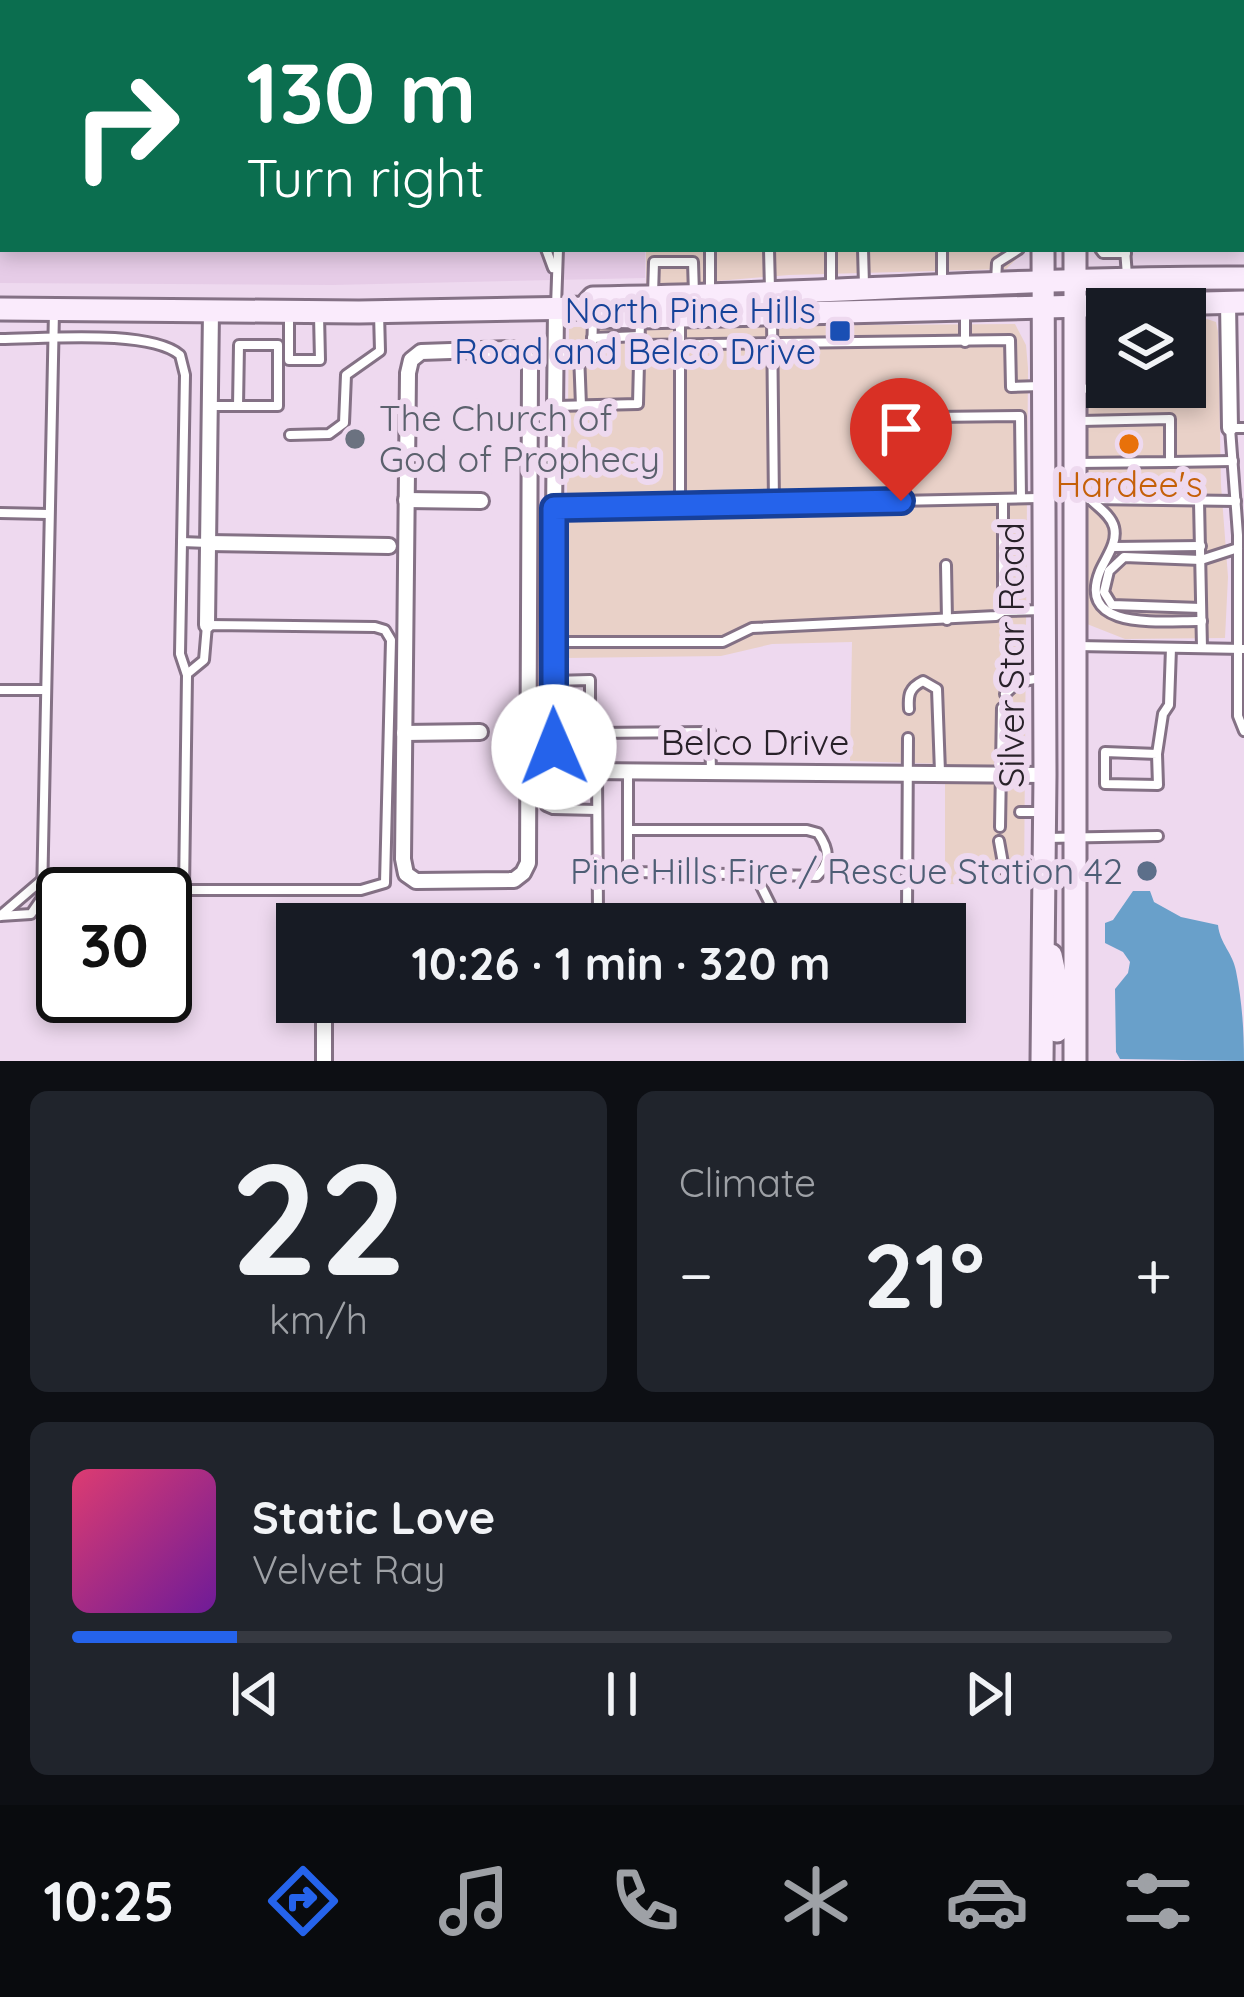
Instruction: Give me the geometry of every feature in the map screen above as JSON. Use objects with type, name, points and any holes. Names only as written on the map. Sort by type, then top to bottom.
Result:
[{"type":"main road","name":"Silver Star Road","points":[[1043,252],[1043,386],[1032,498],[1043,550],[1044,812],[1061,837]]},
{"type":"main road","name":"Silver Star Road","points":[[1042,1061],[1044,872],[1061,837],[1076,773],[1083,499],[1076,464],[1076,252]]},
{"type":"main road","points":[[643,324],[702,295],[1043,279],[1244,278]]},
{"type":"main road","points":[[0,309],[556,308],[590,320],[593,298],[643,324],[680,316],[1086,306]]},
{"type":"main road","points":[[1206,305],[1236,303]]},
{"type":"main road","points":[[1043,550],[1057,621],[1057,736],[1061,754],[1076,773]]},
{"type":"main road","points":[[1045,775],[1056,783],[1061,796],[1062,951],[1075,987],[1075,1061]]},
{"type":"main road","points":[[1043,920],[1058,983],[1056,1061]]},
{"type":"street","points":[[1236,303],[1237,428]]},
{"type":"street","points":[[556,308],[553,738],[558,756],[576,770],[597,771]]},
{"type":"street","points":[[206,625],[211,311]]},
{"type":"street","points":[[517,350],[526,356],[530,368],[529,532],[528,862],[518,878],[422,882],[406,874],[403,859],[411,360],[427,351],[517,350]]},
{"type":"street","points":[[406,500],[481,501]]},
{"type":"street","points":[[529,532],[554,532]]},
{"type":"street","points":[[208,543],[388,545]]},
{"type":"street","points":[[404,733],[480,732]]},
{"type":"street","name":"Belco Drive","points":[[597,771],[1045,775]]},
{"type":"street","points":[[324,1023],[324,1061]]},
{"type":"lane","points":[[547,252],[556,274]]},
{"type":"lane","points":[[556,308],[558,252]]},
{"type":"lane","points":[[702,295],[709,252]]},
{"type":"lane","points":[[769,252],[770,291]]},
{"type":"lane","points":[[831,252],[831,288]]},
{"type":"lane","points":[[863,252],[865,287]]},
{"type":"lane","points":[[942,252],[942,284]]},
{"type":"lane","points":[[996,281],[997,263],[1014,252]]},
{"type":"lane","points":[[1125,252],[1127,277]]},
{"type":"lane","points":[[555,406],[638,404],[643,324],[654,262],[693,262],[702,295]]},
{"type":"lane","points":[[43,867],[55,310]]},
{"type":"lane","points":[[965,310],[965,342]]},
{"type":"lane","points":[[290,435],[329,434],[344,423],[346,375],[380,351],[379,311]]},
{"type":"lane","points":[[289,312],[289,360],[320,360],[320,312]]},
{"type":"lane","points":[[772,315],[774,504]]},
{"type":"lane","points":[[680,316],[680,506]]},
{"type":"lane","points":[[555,354],[592,353],[590,320],[643,324],[680,346],[1010,340],[1011,387],[1043,386]]},
{"type":"lane","points":[[0,339],[140,341],[176,350],[183,362],[180,654],[187,675],[184,867]]},
{"type":"lane","points":[[210,406],[238,406],[278,406],[278,345],[239,345],[238,406]]},
{"type":"lane","points":[[579,353],[581,406]]},
{"type":"lane","points":[[1076,388],[1086,388]]},
{"type":"lane","points":[[554,508],[1032,498],[1020,416],[933,417]]},
{"type":"lane","points":[[1076,421],[1170,419],[1170,462]]},
{"type":"lane","points":[[1237,428],[1233,461],[1241,535],[1238,716],[1244,731]]},
{"type":"lane","points":[[184,448],[209,449]]},
{"type":"lane","points":[[1076,464],[1233,461]]},
{"type":"lane","points":[[1003,499],[1003,611]]},
{"type":"lane","points":[[1083,499],[1236,501]]},
{"type":"lane","points":[[1083,499],[1113,520],[1113,547],[1096,583],[1099,605],[1108,615],[1122,620],[1202,621]]},
{"type":"lane","points":[[1199,501],[1202,648]]},
{"type":"lane","points":[[0,513],[48,514]]},
{"type":"lane","points":[[182,542],[208,543]]},
{"type":"lane","points":[[1113,547],[1201,546]]},
{"type":"lane","points":[[1202,608],[1121,608],[1106,599],[1109,571],[1124,557],[1201,560],[1238,548]]},
{"type":"lane","points":[[946,565],[947,620]]},
{"type":"lane","points":[[553,642],[723,642],[752,628],[985,619],[1003,611],[1043,610]]},
{"type":"lane","points":[[187,675],[205,659],[206,625],[375,627],[385,630],[391,645],[385,884],[375,889],[192,890]]},
{"type":"lane","points":[[1076,646],[1241,649]]},
{"type":"lane","points":[[1157,754],[1105,752],[1105,784],[1158,785],[1157,754],[1163,714],[1169,705],[1171,648]]},
{"type":"lane","points":[[1005,694],[1018,682],[1044,677]]},
{"type":"lane","points":[[553,682],[590,680],[590,733],[710,732],[711,772]]},
{"type":"lane","points":[[909,709],[908,694],[914,686],[922,681],[937,688],[940,773]]},
{"type":"lane","points":[[0,690],[44,690]]},
{"type":"lane","points":[[1000,827],[1002,708]]},
{"type":"lane","points":[[755,874],[774,912],[907,913],[908,738]]},
{"type":"lane","points":[[556,771],[546,782],[547,806],[597,810]]},
{"type":"lane","points":[[597,771],[598,903]]},
{"type":"lane","points":[[628,772],[628,830],[628,862],[635,872],[817,876],[826,867],[824,842],[818,833],[807,830],[628,830]]},
{"type":"lane","points":[[1076,773],[1105,773]]},
{"type":"lane","points":[[1020,812],[1044,812]]},
{"type":"lane","points":[[1061,837],[1158,836]]},
{"type":"lane","points":[[999,841],[1004,869],[1044,872]]},
{"type":"lane","points":[[0,916],[36,885]]},
{"type":"lane","points":[[0,916],[32,914],[36,910]]},
{"type":"shaded area","points":[[0,252],[645,252],[645,278],[332,285],[0,283]]},
{"type":"shaded area","points":[[646,252],[1024,252],[1006,269],[789,275],[646,287]]},
{"type":"shaded area","points":[[1206,319],[1216,322],[1218,332],[1228,577],[1225,638],[1125,639],[1087,624],[1088,408],[1206,408]]},
{"type":"shaded area","points":[[1015,324],[1026,345],[1028,368],[1024,885],[945,884],[945,764],[850,761],[852,642],[772,644],[721,656],[565,658],[569,327]]},
{"type":"water","points":[[1133,891],[1150,891],[1154,902],[1181,917],[1218,925],[1236,971],[1244,1061],[1120,1059],[1115,989],[1130,962],[1123,952],[1105,943],[1105,923],[1113,920]]},
{"type":"place","name":"North Pine Hills Road and Belco Drive","points":[[840,331]]},
{"type":"place","name":"The Church of God of Prophecy","points":[[355,439]]},
{"type":"place","name":"Hardee's","points":[[1129,444]]},
{"type":"place","name":"Pine Hills Fire / Rescue Station 42","points":[[1147,871]]},
{"type":"route","points":[[554,747],[554,508],[901,501]]}]
